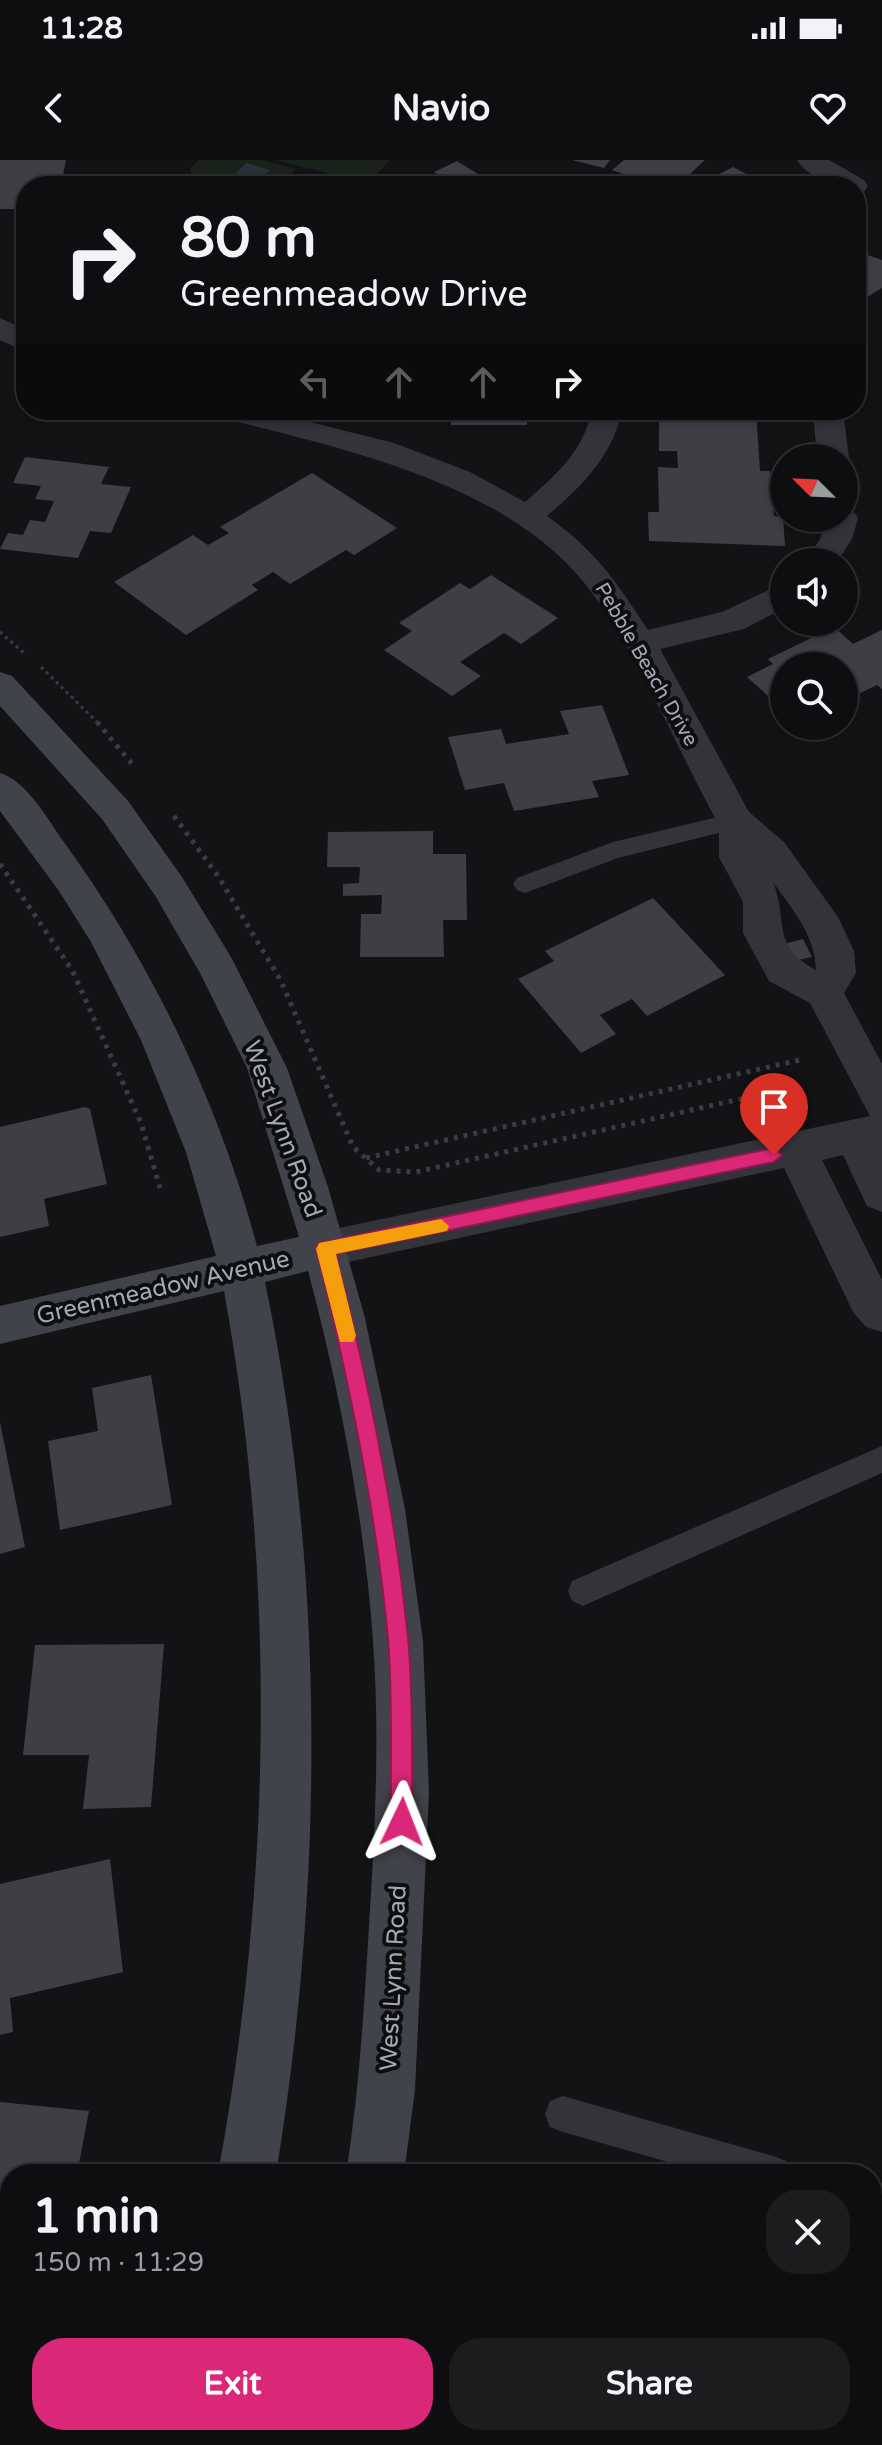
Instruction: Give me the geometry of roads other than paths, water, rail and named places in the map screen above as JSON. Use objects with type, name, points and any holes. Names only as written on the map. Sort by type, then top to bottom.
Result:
[{"type":"main road","name":"West Lynn Road","points":[[0,684],[115,810],[169,887],[217,968],[267,1068],[325,1249],[343,1318],[381,1509],[398,1641],[403,1792],[387,2090],[376,2164]]},
{"type":"main road","points":[[0,786],[25,815],[84,899],[129,979],[174,1070],[226,1209],[241,1269],[270,1438],[281,1545],[286,1707],[281,1879],[269,2035],[249,2164]]},
{"type":"main road","name":"Greenmeadow Avenue","points":[[0,1325],[325,1249]]},
{"type":"street","points":[[810,160],[837,176]]},
{"type":"street","name":"Pebble Beach Drive","points":[[264,420],[383,450],[459,479],[527,517],[564,544],[597,577],[640,643],[735,821],[771,852],[812,907],[835,951],[836,973],[824,992],[783,970],[762,933],[762,902],[753,880],[738,857],[735,821]]},
{"type":"street","points":[[527,517],[588,458],[606,420]]},
{"type":"street","points":[[829,420],[832,444]]},
{"type":"street","points":[[640,643],[732,621],[770,601]]},
{"type":"street","points":[[761,922],[770,909],[784,901],[800,901],[812,907]]},
{"type":"street","points":[[824,992],[882,1103]]},
{"type":"street","points":[[325,1249],[868,1134],[882,1194]]},
{"type":"street","points":[[796,1150],[869,1299],[882,1313]]},
{"type":"lane","points":[[525,884],[613,851],[735,821]]},
{"type":"lane","points":[[583,1591],[882,1459]]},
{"type":"lane","points":[[563,2114],[738,2164]]}]
